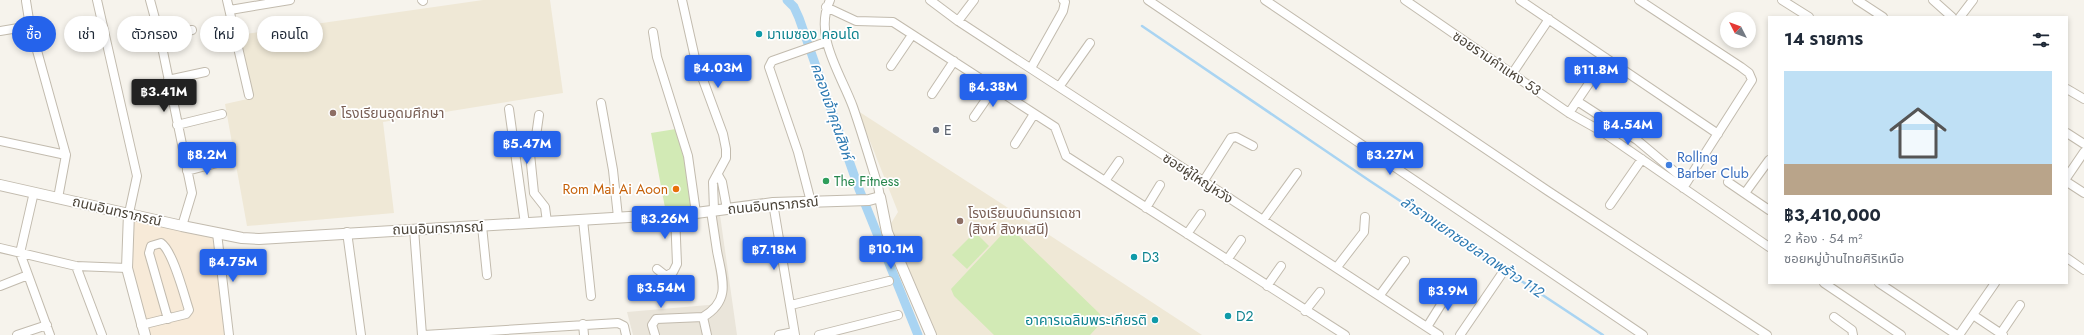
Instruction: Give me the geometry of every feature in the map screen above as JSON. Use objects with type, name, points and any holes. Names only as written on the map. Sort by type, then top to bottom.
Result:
[{"type":"street","points":[[98,0],[137,176],[129,213],[127,268],[143,330],[168,319],[186,314],[189,310],[171,258],[166,248],[161,243],[151,246],[149,253],[168,319]]},
{"type":"street","points":[[150,0],[154,16]]},
{"type":"street","points":[[227,0],[249,95]]},
{"type":"street","points":[[230,10],[290,0]]},
{"type":"street","points":[[654,335],[652,325],[656,319],[702,317],[713,311],[720,299],[725,283],[713,210],[713,182],[726,158],[726,149],[695,58],[682,0]]},
{"type":"street","name":"ซอยผู้ใหญ่หวัง","points":[[930,0],[958,21],[1203,182],[1380,295],[1439,335]]},
{"type":"street","points":[[958,21],[974,0]]},
{"type":"street","points":[[1031,68],[1063,11],[1065,2],[1063,0]]},
{"type":"street","points":[[1148,0],[1643,335]]},
{"type":"street","points":[[1265,0],[1548,191],[1767,335]]},
{"type":"street","points":[[1520,0],[1718,134]]},
{"type":"street","points":[[1577,101],[1637,140],[1685,185],[1750,86],[1752,80],[1749,73],[1638,0]]},
{"type":"street","points":[[1782,0],[1807,16]]},
{"type":"street","points":[[1857,0],[1881,16]]},
{"type":"street","points":[[1933,0],[1951,16]]},
{"type":"street","points":[[1961,16],[1973,0]]},
{"type":"street","points":[[26,1],[28,16]]},
{"type":"street","name":"ซอยรามคำแหง 53","points":[[1409,1],[1569,113],[1601,131],[1642,159],[1685,185],[1768,245]]},
{"type":"street","points":[[931,335],[887,232],[878,186],[852,106],[826,42],[824,13],[828,3],[856,21],[893,22],[954,61],[1055,127],[1066,156],[1305,311],[1345,335]]},
{"type":"street","points":[[1512,74],[1549,19]]},
{"type":"street","points":[[0,31],[12,29]]},
{"type":"street","points":[[653,32],[656,56],[688,156],[696,213]]},
{"type":"street","points":[[892,66],[912,35]]},
{"type":"street","points":[[811,202],[798,152],[769,67],[772,62],[826,42]]},
{"type":"street","points":[[1059,87],[1090,43]]},
{"type":"street","points":[[37,52],[66,155],[58,198]]},
{"type":"street","points":[[163,52],[192,193],[182,226]]},
{"type":"street","points":[[1569,113],[1606,58]]},
{"type":"street","points":[[932,94],[954,61]]},
{"type":"street","points":[[168,80],[204,72]]},
{"type":"street","points":[[974,118],[994,88]]},
{"type":"street","points":[[2068,90],[2084,99]]},
{"type":"street","points":[[601,103],[613,170],[618,218]]},
{"type":"street","points":[[509,109],[525,224]]},
{"type":"street","points":[[177,125],[222,114]]},
{"type":"street","points":[[1015,144],[1034,114]]},
{"type":"street","points":[[539,115],[535,143],[530,154],[534,193],[545,207],[547,222]]},
{"type":"street","points":[[2068,134],[2084,144]]},
{"type":"street","points":[[1203,182],[1231,138],[1236,136],[1253,146]]},
{"type":"street","points":[[0,141],[66,155]]},
{"type":"street","points":[[2068,176],[2084,152]]},
{"type":"street","points":[[1610,205],[1642,159]]},
{"type":"street","points":[[1106,181],[1119,161]]},
{"type":"street","points":[[1745,194],[1768,161]]},
{"type":"street","points":[[187,171],[221,162]]},
{"type":"street","points":[[1263,220],[1297,173]]},
{"type":"street","points":[[718,175],[722,182],[727,209]]},
{"type":"street","points":[[1728,182],[1768,209]]},
{"type":"street","points":[[2068,183],[2084,193]]},
{"type":"street","name":"ถนนอินทราภรณ์","points":[[0,185],[182,226],[259,239],[347,232],[414,229],[434,230],[696,213],[773,204],[869,200],[880,197]]},
{"type":"street","points":[[1146,208],[1160,185]]},
{"type":"street","points":[[34,192],[20,253],[50,335]]},
{"type":"street","points":[[773,204],[791,305],[794,334],[779,335]]},
{"type":"street","points":[[657,269],[666,276],[673,272],[677,264],[674,214]]},
{"type":"street","points":[[1187,234],[1202,214]]},
{"type":"street","points":[[1337,267],[1364,232],[1365,217]]},
{"type":"street","points":[[583,220],[591,296]]},
{"type":"street","points":[[482,226],[487,275]]},
{"type":"street","points":[[414,229],[423,335],[516,331],[618,322],[624,326],[626,335]]},
{"type":"street","points":[[347,232],[361,335]]},
{"type":"street","points":[[217,233],[229,335]]},
{"type":"street","points":[[1227,260],[1241,240]]},
{"type":"street","points":[[0,248],[76,266],[127,268]]},
{"type":"street","points":[[2068,259],[2084,270]]},
{"type":"street","points":[[1380,295],[1405,261]]},
{"type":"street","points":[[76,266],[102,335]]},
{"type":"street","points":[[1267,286],[1281,266]]},
{"type":"street","points":[[0,286],[28,275]]},
{"type":"street","points":[[1460,335],[1501,275]]},
{"type":"street","points":[[791,305],[889,281]]},
{"type":"street","points":[[1881,284],[1958,335],[1994,284]]},
{"type":"street","points":[[1834,286],[1901,335]]},
{"type":"street","points":[[1427,327],[1452,287]]},
{"type":"street","points":[[1305,311],[1320,292]]},
{"type":"street","points":[[1973,314],[2002,334],[2020,305]]},
{"type":"street","points":[[819,335],[898,316]]},
{"type":"street","points":[[702,317],[707,335]]},
{"type":"street","points":[[1834,317],[1852,330],[1853,335]]},
{"type":"street","points":[[583,324],[584,335]]},
{"type":"street","points":[[17,335],[47,325]]},
{"type":"shaded area","name":"โรงเรียนอุดมศึกษา","points":[[483,0],[550,0],[563,93],[383,122],[394,213],[247,226],[225,104],[252,98],[243,52],[249,52],[249,34],[257,32],[257,52],[323,52],[323,23]]},
{"type":"shaded area","name":"โรงเรียนบดินทรเดชา (สิงห์ สิงหเสนี)","points":[[858,111],[1202,335],[937,335],[890,225],[898,212]]},
{"type":"shaded area","points":[[128,212],[212,232],[228,335],[146,335],[123,260]]},
{"type":"shaded area","points":[[708,215],[720,215],[737,335],[633,335],[627,312],[720,304]]},
{"type":"green space","points":[[682,128],[696,212],[666,213],[651,133]]},
{"type":"green space","points":[[1008,228],[1014,231],[1100,314],[1102,322],[1090,335],[994,335],[954,296],[951,289]]},
{"type":"green space","points":[[975,232],[989,246],[967,269],[952,255]]},
{"type":"waterway","name":"คลองเจ้าคุณสิงห์","points":[[787,0],[794,7],[799,18],[859,189],[918,335]]},
{"type":"waterway","name":"ลำรางแยกซอยลาดพร้าว 112","points":[[1142,26],[1370,181],[1603,335]]},
{"type":"place","name":"มาเมซอง คอนโด","points":[[759,34]]},
{"type":"place","name":"โรงเรียนอุดมศึกษา","points":[[333,113]]},
{"type":"place","name":"E","points":[[936,130]]},
{"type":"place","name":"Rolling Barber Club","points":[[1669,165]]},
{"type":"place","name":"The Fitness","points":[[826,181]]},
{"type":"place","name":"Rom Mai Ai Aoon","points":[[676,189]]},
{"type":"place","name":"โรงเรียนบดินทรเดชา (สิงห์ สิงหเสนี)","points":[[960,221]]},
{"type":"place","name":"D3","points":[[1134,257]]},
{"type":"place","name":"D2","points":[[1228,316]]},
{"type":"place","name":"อาคารเฉลิมพระเกียรติ","points":[[1155,320]]}]
